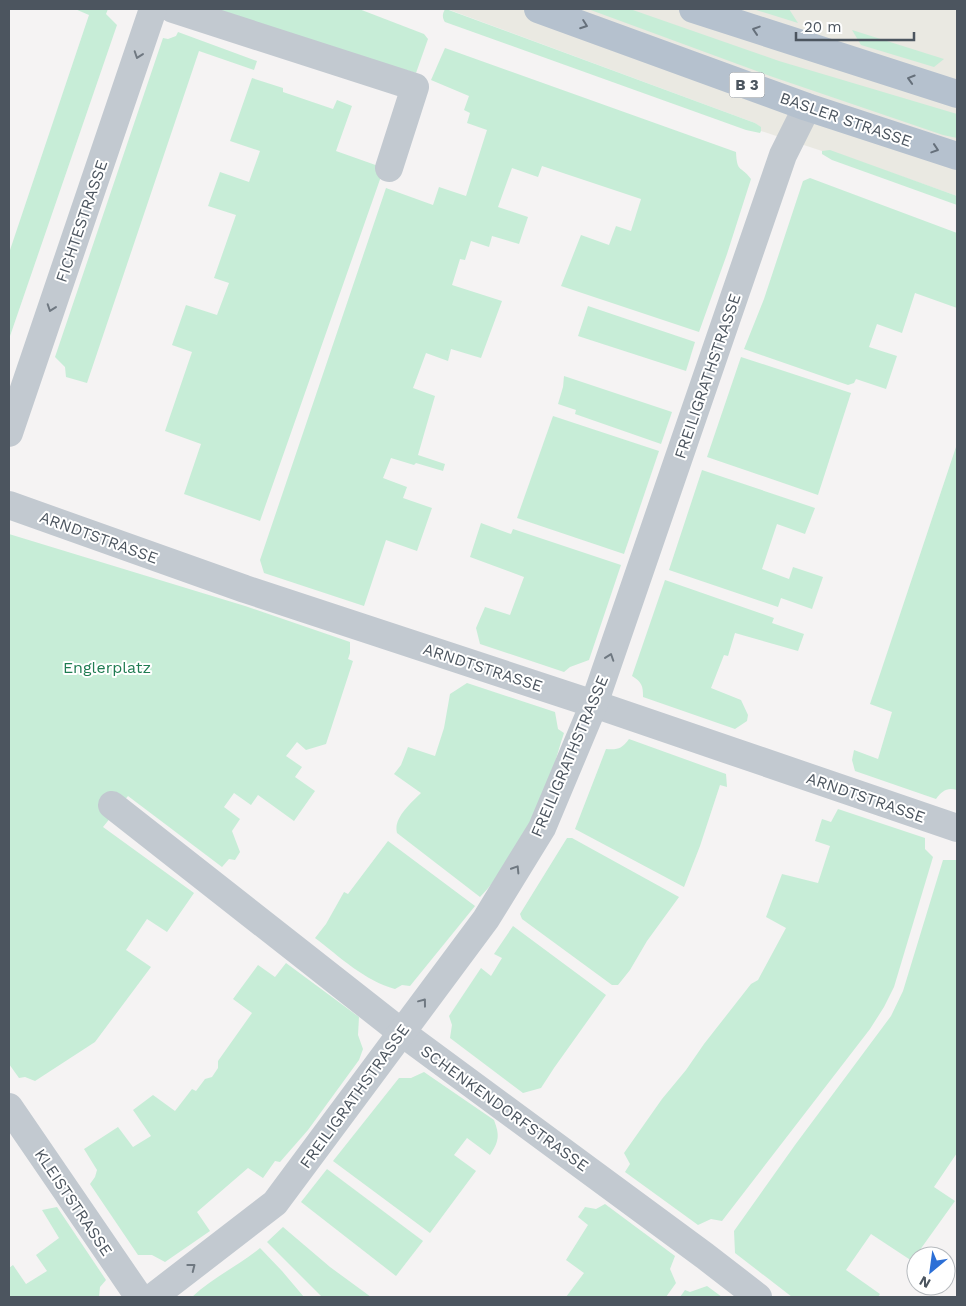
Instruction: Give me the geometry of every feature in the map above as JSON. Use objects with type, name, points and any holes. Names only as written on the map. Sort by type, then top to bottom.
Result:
[{"type":"main road","name":"BASLER STRASSE","points":[[538,9],[807,107],[957,156]]},
{"type":"main road","points":[[693,9],[956,90]]},
{"type":"street","name":"FICHTESTRASSE","points":[[9,433],[153,9]]},
{"type":"street","points":[[173,9],[415,87],[389,168]]},
{"type":"street","name":"FREILIGRATHSTRASSE","points":[[153,1297],[275,1203],[486,919],[542,828],[594,704],[783,155],[807,107]]},
{"type":"street","name":"ARNDTSTRASSE","points":[[9,505],[245,589],[594,704],[957,828]]},
{"type":"street","name":"SCHENKENDORFSTRASSE","points":[[112,805],[401,1032],[758,1297]]},
{"type":"street","name":"KLEISTSTRASSE","points":[[9,1107],[139,1297]]},
{"type":"shaded area","points":[[447,9],[957,9],[957,196],[830,151],[822,151],[761,131],[760,127],[755,123]]},
{"type":"green space","points":[[75,9],[108,9],[106,14],[117,25],[9,339],[9,253],[89,15]]},
{"type":"green space","points":[[197,9],[359,9],[424,34],[428,39],[416,73]]},
{"type":"green space","points":[[446,9],[755,123],[761,127],[761,131],[760,133],[746,130],[445,22],[443,15]]},
{"type":"green space","points":[[588,9],[630,9],[779,61],[957,114],[957,138],[943,135],[770,76]]},
{"type":"green space","points":[[753,9],[789,9],[798,23]]},
{"type":"green space","points":[[852,30],[944,59],[934,67],[861,45]]},
{"type":"green space","points":[[178,32],[257,61],[254,70],[199,51],[87,383],[66,377],[65,367],[55,357],[163,38],[168,39],[176,36]]},
{"type":"green space","points":[[445,48],[736,152],[737,164],[751,179],[699,332],[561,286],[581,235],[609,245],[616,226],[631,231],[641,199],[542,166],[538,177],[512,168],[498,207],[528,217],[519,244],[492,236],[489,247],[471,241],[465,260],[460,259],[452,285],[502,301],[481,358],[451,349],[448,361],[426,353],[413,388],[435,396],[418,455],[445,464],[443,471],[391,458],[383,478],[407,487],[403,498],[432,508],[417,551],[386,540],[364,606],[264,573],[260,560],[386,188],[433,205],[439,187],[466,196],[487,130],[467,123],[470,113],[464,110],[469,96],[431,80]]},
{"type":"green space","points":[[252,78],[283,88],[283,92],[333,109],[337,100],[352,106],[336,151],[384,168],[260,521],[184,494],[201,444],[165,431],[192,352],[172,345],[186,305],[217,315],[229,283],[214,278],[236,215],[208,206],[220,172],[249,182],[260,151],[230,141]]},
{"type":"green space","points":[[830,150],[957,196],[957,205],[832,160],[822,154],[822,151]]},
{"type":"green space","points":[[810,178],[957,233],[957,308],[915,293],[902,333],[877,324],[869,347],[897,356],[886,389],[856,379],[854,383],[848,385],[744,349],[764,299],[803,181]]},
{"type":"green space","points":[[588,306],[695,342],[686,371],[578,336]]},
{"type":"green space","points":[[741,357],[851,393],[818,495],[707,457]]},
{"type":"green space","points":[[564,376],[672,412],[661,444],[575,414],[576,410],[558,404]]},
{"type":"green space","points":[[553,416],[659,451],[624,554],[517,518]]},
{"type":"green space","points":[[957,444],[957,790],[945,790],[936,799],[855,771],[852,760],[854,750],[878,759],[892,712],[870,704]]},
{"type":"green space","points":[[702,470],[815,508],[805,534],[777,524],[762,569],[789,579],[793,567],[823,577],[812,609],[781,598],[778,607],[669,570]]},
{"type":"green space","points":[[481,523],[511,534],[513,529],[621,565],[589,660],[570,667],[564,672],[480,644],[476,628],[485,607],[510,615],[524,577],[470,557]]},
{"type":"green space","name":"Englerplatz","points":[[9,534],[245,606],[350,642],[348,659],[353,661],[326,744],[306,750],[297,742],[286,756],[302,767],[295,777],[315,791],[294,821],[258,795],[251,805],[234,793],[224,807],[240,819],[232,831],[240,852],[235,860],[229,859],[222,867],[128,796],[103,827],[194,893],[167,932],[147,919],[126,950],[151,967],[95,1042],[35,1081],[25,1077],[19,1078],[9,1064]]},
{"type":"green space","points":[[665,580],[774,618],[772,623],[804,634],[798,651],[735,633],[728,656],[724,655],[711,688],[741,700],[748,715],[747,721],[735,729],[643,697],[641,685],[632,676]]},
{"type":"green space","points":[[467,683],[555,712],[558,729],[564,733],[543,798],[505,866],[480,897],[397,833],[396,827],[400,816],[421,793],[394,774],[401,765],[408,747],[435,756],[444,728],[450,694]]},
{"type":"green space","points":[[629,739],[726,774],[727,787],[720,785],[684,887],[575,829],[606,749],[619,748]]},
{"type":"green space","points":[[838,809],[925,838],[925,849],[933,857],[894,987],[870,1029],[722,1221],[711,1219],[698,1225],[625,1172],[630,1164],[624,1153],[704,1044],[751,984],[758,980],[786,928],[766,917],[782,874],[818,883],[830,846],[815,841],[822,819],[831,822]]},
{"type":"green space","points":[[567,838],[572,838],[679,897],[618,985],[612,985],[522,919],[520,914]]},
{"type":"green space","points":[[388,841],[475,906],[410,986],[402,985],[395,989],[363,974],[315,938],[326,924],[344,892],[348,894]]},
{"type":"green space","points":[[943,860],[957,860],[957,1153],[934,1187],[955,1201],[923,1246],[906,1246],[906,1257],[871,1234],[846,1270],[880,1294],[878,1297],[792,1297],[735,1253],[734,1231],[891,1016],[903,991]]},
{"type":"green space","points":[[513,926],[606,995],[541,1088],[523,1093],[450,1038],[452,1025],[449,1016],[481,968],[491,976],[502,958],[494,954]]},
{"type":"green space","points":[[286,963],[359,1017],[358,1035],[363,1049],[359,1060],[308,1130],[280,1162],[275,1161],[263,1178],[248,1168],[197,1212],[210,1231],[165,1262],[152,1255],[138,1255],[90,1184],[97,1170],[84,1149],[118,1127],[133,1147],[151,1136],[133,1110],[153,1095],[175,1111],[192,1089],[196,1091],[205,1079],[212,1077],[218,1068],[218,1061],[252,1013],[233,999],[258,965],[275,977]]},
{"type":"green space","points":[[424,1072],[494,1120],[498,1134],[497,1142],[490,1155],[467,1138],[454,1155],[476,1171],[430,1233],[333,1161],[399,1078],[411,1078]]},
{"type":"green space","points":[[327,1169],[423,1241],[396,1276],[301,1202]]},
{"type":"green space","points":[[605,1204],[675,1256],[670,1269],[676,1283],[666,1297],[566,1297],[584,1273],[566,1260],[588,1225],[578,1217],[585,1207],[596,1209]]},
{"type":"green space","points":[[57,1207],[106,1280],[100,1287],[99,1297],[9,1297],[9,1268],[13,1265],[26,1284],[47,1271],[36,1255],[59,1238],[42,1210]]},
{"type":"green space","points":[[283,1227],[330,1267],[371,1297],[322,1297],[267,1242]]},
{"type":"green space","points":[[260,1248],[304,1297],[192,1297],[208,1284]]},
{"type":"green space","points":[[707,1286],[722,1297],[680,1297],[685,1290],[690,1292]]}]
